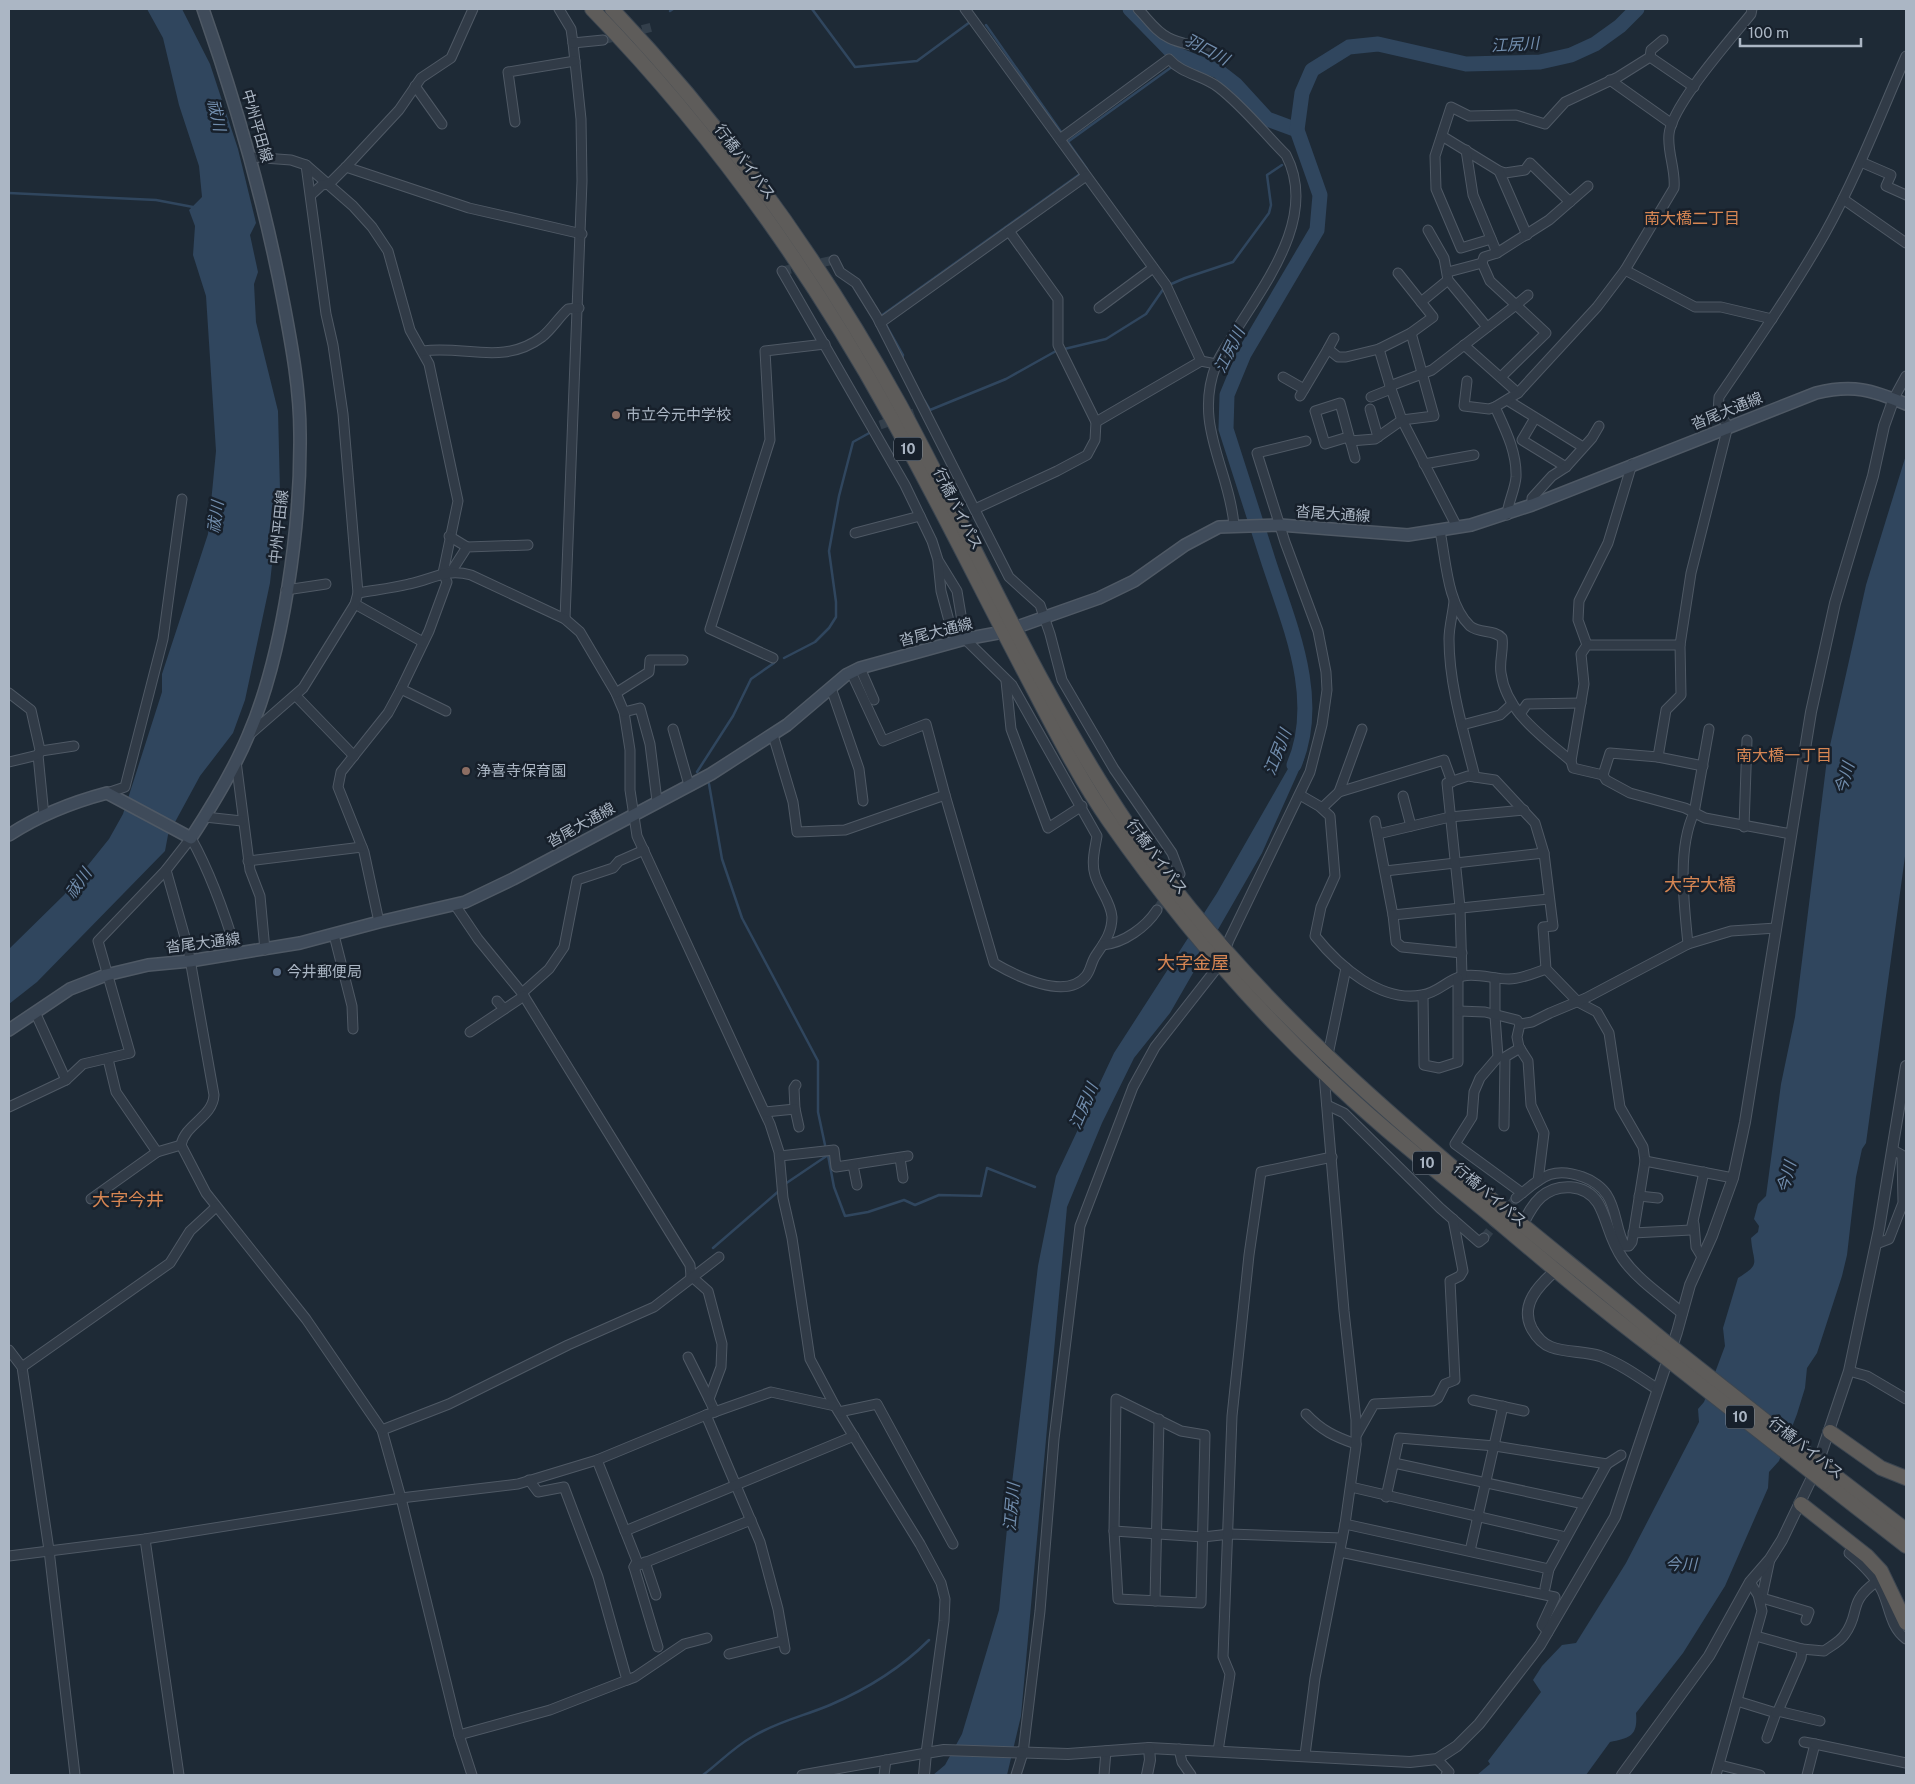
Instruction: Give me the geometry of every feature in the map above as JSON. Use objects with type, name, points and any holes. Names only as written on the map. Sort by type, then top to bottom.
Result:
[{"type":"highway","name":"行橋バイパス","points":[[592,9],[682,107],[738,177],[792,252],[891,416],[1009,630]]},
{"type":"highway","name":"行橋バイパス","points":[[612,9],[642,41],[721,135],[804,248],[899,405],[1009,630],[1057,734],[1107,819],[1221,955],[1259,1009],[1324,1074],[1388,1131],[1556,1270],[1660,1346],[1826,1476],[1906,1546]]},
{"type":"highway","name":"行橋バイパス","points":[[1221,955],[1327,1057],[1426,1146],[1522,1226],[1567,1260],[1660,1346]]},
{"type":"highway","points":[[1830,1432],[1881,1468],[1906,1478]]},
{"type":"highway","name":"行橋バイパス","points":[[1826,1476],[1906,1530]]},
{"type":"highway","points":[[1801,1504],[1867,1556],[1876,1566],[1888,1581],[1906,1623]]},
{"type":"main road","name":"中州平田線","points":[[189,836],[205,817],[248,736],[273,660],[286,590],[298,505],[300,433],[292,346],[252,157],[203,9]]},
{"type":"main road","name":"沓尾大通線","points":[[9,1030],[70,990],[106,975],[148,965],[265,950],[455,905],[513,879],[690,784],[773,735],[855,670],[965,639],[1009,630],[1099,598],[1134,581],[1210,531],[1234,525],[1280,525],[1390,534],[1457,528],[1507,515],[1784,404],[1835,388],[1863,389],[1901,402]]},
{"type":"main road","points":[[9,834],[27,823],[90,797],[107,793],[189,836]]},
{"type":"street","points":[[311,195],[322,185],[329,184],[346,167],[399,110],[421,78],[451,58],[473,9]]},
{"type":"street","points":[[559,9],[571,29],[581,128],[582,234],[565,619]]},
{"type":"street","points":[[965,9],[1166,285],[1201,361]]},
{"type":"street","points":[[1138,9],[1163,34],[1181,42],[1206,49],[1213,54]]},
{"type":"street","points":[[1467,381],[1464,406],[1489,409],[1495,407],[1518,393],[1597,307],[1624,270],[1674,188],[1675,177],[1669,136],[1672,124],[1694,87],[1751,14],[1752,9]]},
{"type":"street","points":[[573,43],[603,40]]},
{"type":"street","points":[[1650,57],[1651,50],[1663,40]]},
{"type":"street","points":[[1658,757],[1666,710],[1681,695],[1680,645],[1691,573],[1728,426],[1718,412],[1719,398],[1772,319],[1824,236],[1861,162],[1906,56]]},
{"type":"street","points":[[1650,57],[1694,87]]},
{"type":"street","points":[[1491,239],[1461,248],[1436,190],[1435,156],[1451,107],[1469,116],[1516,115],[1545,124],[1565,102],[1610,80],[1650,57]]},
{"type":"street","points":[[1060,139],[1169,59],[1178,69],[1203,78],[1218,87],[1286,155],[1296,175],[1297,195],[1287,238],[1266,280],[1216,364],[1210,386],[1209,425],[1227,489],[1234,525]]},
{"type":"street","points":[[515,122],[508,72],[575,61]]},
{"type":"street","points":[[1610,80],[1672,124]]},
{"type":"street","points":[[415,86],[442,124]]},
{"type":"street","points":[[1442,136],[1505,173],[1525,170],[1530,164],[1570,202]]},
{"type":"street","points":[[1466,150],[1473,195],[1497,253]]},
{"type":"street","points":[[252,157],[290,160],[306,166],[329,184],[372,227],[388,251],[410,330],[429,364],[458,501],[449,536],[447,582],[423,642],[388,713],[341,772],[338,787],[362,847],[379,922]]},
{"type":"street","points":[[1861,162],[1891,175],[1886,186],[1906,195]]},
{"type":"street","points":[[248,736],[296,696],[314,671],[355,604],[358,593],[343,414],[318,261],[306,166]]},
{"type":"street","points":[[346,167],[469,208],[582,234]]},
{"type":"street","points":[[1499,171],[1527,235]]},
{"type":"street","points":[[880,323],[1086,176]]},
{"type":"street","points":[[1501,377],[1546,333],[1490,281],[1482,263],[1484,257],[1497,253],[1549,220],[1588,186]]},
{"type":"street","points":[[1843,199],[1906,243]]},
{"type":"street","points":[[1428,230],[1444,258],[1448,276],[1487,327]]},
{"type":"street","points":[[976,509],[1087,455],[1095,440],[1096,422],[1058,345],[1058,298],[1009,231]]},
{"type":"street","points":[[834,260],[840,272],[856,283],[880,323],[920,410],[976,509],[1009,577],[1040,605],[1062,680],[1114,769],[1172,853],[1180,874]]},
{"type":"street","points":[[1421,302],[1448,276],[1482,263]]},
{"type":"street","points":[[1099,308],[1153,268]]},
{"type":"street","points":[[1624,270],[1695,307],[1721,307],[1772,319]]},
{"type":"street","points":[[782,271],[877,426],[920,516],[938,560],[957,591],[965,639],[1012,685],[1082,806],[1097,836],[1094,858],[1095,874],[1112,914],[1110,931],[1093,959],[1086,976],[1076,983],[1062,988],[1012,973],[994,963],[926,724],[883,741],[855,670]]},
{"type":"street","points":[[1328,349],[1338,357],[1346,357],[1379,349],[1411,333],[1433,317],[1398,273]]},
{"type":"street","points":[[1371,397],[1422,375],[1528,295]]},
{"type":"street","points":[[423,351],[444,349],[488,354],[520,349],[545,335],[568,309],[579,308]]},
{"type":"street","points":[[1355,458],[1349,439],[1340,404],[1315,411],[1325,444],[1349,439],[1378,438],[1402,420],[1434,416],[1411,333]]},
{"type":"street","points":[[1283,377],[1302,393],[1334,338]]},
{"type":"street","points":[[773,658],[710,629],[770,440],[765,351],[825,344]]},
{"type":"street","points":[[1464,345],[1518,393]]},
{"type":"street","points":[[1379,349],[1390,388],[1402,420],[1457,528]]},
{"type":"street","points":[[1096,422],[1201,361],[1216,364]]},
{"type":"street","points":[[802,1775],[944,1750],[1023,1753],[1149,1748],[1410,1762],[1437,1759],[1457,1746],[1479,1724],[1548,1632],[1615,1517],[1682,1313],[1733,1178],[1811,712],[1835,603],[1873,476],[1884,426],[1901,402],[1906,376]]},
{"type":"street","points":[[1507,400],[1583,447]]},
{"type":"street","points":[[1495,407],[1505,428],[1515,462],[1516,478],[1507,515]]},
{"type":"street","points":[[1370,409],[1378,438]]},
{"type":"street","points":[[1535,418],[1522,440],[1566,467]]},
{"type":"street","points":[[1532,505],[1532,498],[1552,476],[1566,467],[1592,438],[1598,426]]},
{"type":"street","points":[[1016,1775],[1023,1753],[1040,1611],[1054,1439],[1080,1226],[1133,1087],[1155,1047],[1221,955],[1229,940],[1310,772],[1322,725],[1327,690],[1326,672],[1318,631],[1256,452],[1306,441]]},
{"type":"street","points":[[1424,464],[1474,455]]},
{"type":"street","points":[[1587,644],[1578,620],[1580,602],[1608,543],[1632,464]]},
{"type":"street","points":[[107,793],[125,787],[163,639],[182,499]]},
{"type":"street","points":[[855,533],[920,516]]},
{"type":"street","points":[[1440,531],[1454,601],[1449,639],[1452,671],[1462,725],[1475,777]]},
{"type":"street","points":[[449,536],[467,547],[528,545]]},
{"type":"street","points":[[447,572],[467,547]]},
{"type":"street","points":[[938,560],[941,591],[952,632]]},
{"type":"street","points":[[358,593],[408,585],[447,572],[457,571],[470,575],[565,619],[580,632],[616,694],[624,712],[630,750],[633,814],[637,836],[765,1112],[780,1156],[783,1198],[792,1238],[810,1359],[837,1409],[942,1583],[945,1599],[944,1621],[924,1775]]},
{"type":"street","points":[[286,590],[326,584]]},
{"type":"street","points":[[941,591],[957,591]]},
{"type":"street","points":[[1454,601],[1469,624],[1475,629],[1494,633],[1502,638],[1501,676],[1512,704],[1520,714],[1571,761]]},
{"type":"street","points":[[355,604],[423,642]]},
{"type":"street","points":[[1587,644],[1680,645]]},
{"type":"street","points":[[1587,644],[1581,654],[1584,684],[1571,761],[1573,768],[1603,775],[1606,780],[1630,792],[1667,802],[1705,818],[1744,827],[1791,834]]},
{"type":"street","points":[[616,694],[649,672],[650,660],[683,660]]},
{"type":"street","points":[[855,670],[874,700]]},
{"type":"street","points":[[1006,681],[1011,729],[1048,828],[1082,806]]},
{"type":"street","points":[[831,688],[860,769],[863,801]]},
{"type":"street","points":[[401,689],[446,711]]},
{"type":"street","points":[[9,693],[31,710],[40,750],[38,755],[44,816]]},
{"type":"street","points":[[296,696],[354,756]]},
{"type":"street","points":[[1462,725],[1500,715],[1512,704]]},
{"type":"street","points":[[1520,714],[1527,704],[1581,704]]},
{"type":"street","points":[[624,712],[640,708],[650,744],[658,801]]},
{"type":"street","points":[[673,729],[690,784]]},
{"type":"street","points":[[1339,792],[1362,729]]},
{"type":"street","points":[[1688,944],[1684,848],[1694,812],[1709,729]]},
{"type":"street","points":[[773,735],[792,802],[797,832],[845,830],[946,795]]},
{"type":"street","points":[[1744,827],[1747,740]]},
{"type":"street","points":[[9,762],[38,755],[41,751],[74,746]]},
{"type":"street","points":[[1603,775],[1610,753],[1658,757],[1703,766]]},
{"type":"street","points":[[236,760],[248,861],[260,896],[265,950]]},
{"type":"street","points":[[1322,808],[1339,792],[1444,760],[1452,782]]},
{"type":"street","points":[[1423,995],[1424,1066],[1439,1068],[1458,1062],[1462,953],[1460,907],[1446,784],[1468,776],[1495,780],[1535,823],[1544,853],[1553,926],[1543,927],[1546,969],[1578,1002],[1597,1012],[1609,1034],[1620,1107],[1643,1147],[1645,1162],[1632,1242],[1629,1246],[1625,1246],[1620,1237],[1608,1196],[1587,1178],[1561,1170],[1538,1181],[1519,1196],[1455,1144],[1472,1117],[1474,1092],[1480,1078],[1502,1057],[1520,1048]]},
{"type":"street","points":[[1300,795],[1322,808],[1330,816],[1335,876],[1321,907],[1316,936],[1328,953],[1362,981],[1394,994],[1410,997],[1423,995],[1441,988],[1450,980],[1460,977],[1511,980],[1546,969]]},
{"type":"street","points":[[1402,796],[1411,826]]},
{"type":"street","points":[[1378,834],[1450,817],[1524,810]]},
{"type":"street","points":[[205,817],[242,821]]},
{"type":"street","points":[[1375,821],[1393,915],[1396,942],[1402,947],[1462,953]]},
{"type":"street","points":[[9,1107],[66,1080],[83,1064],[130,1053],[106,975],[98,941],[166,870],[189,836],[204,862],[228,922],[237,954]]},
{"type":"street","points":[[248,861],[362,847]]},
{"type":"street","points":[[470,1032],[504,1009],[550,969],[564,947],[577,880],[613,868],[619,861],[644,850]]},
{"type":"street","points":[[1385,871],[1544,853]]},
{"type":"street","points":[[166,870],[190,961],[214,1101],[208,1111],[184,1134],[181,1145],[206,1193],[306,1319],[382,1430],[401,1498],[459,1735],[472,1775]]},
{"type":"street","points":[[1393,915],[1549,899]]},
{"type":"street","points":[[455,905],[478,939],[523,994],[690,1265],[691,1276],[708,1291],[722,1344],[721,1367],[709,1399]]},
{"type":"street","points":[[1103,945],[1113,944],[1135,932],[1157,910]]},
{"type":"street","points":[[1520,1024],[1532,1022],[1550,1012],[1578,1002],[1688,944],[1731,931],[1776,928]]},
{"type":"street","points":[[334,935],[352,1006],[353,1029]]},
{"type":"street","points":[[1305,1755],[1315,1678],[1346,1524],[1356,1440],[1324,1074],[1346,968]]},
{"type":"street","points":[[1495,978],[1495,1016],[1502,1057],[1504,1126]]},
{"type":"street","points":[[498,1001],[504,1009]]},
{"type":"street","points":[[1459,1011],[1485,1012],[1517,1020],[1520,1024]]},
{"type":"street","points":[[35,1012],[66,1080]]},
{"type":"street","points":[[1520,1024],[1517,1038],[1520,1048],[1528,1061],[1531,1105],[1544,1132],[1538,1181]]},
{"type":"street","points":[[108,1059],[116,1092],[157,1152]]},
{"type":"street","points":[[1622,1775],[1709,1656],[1750,1582],[1770,1559],[1801,1504],[1830,1432],[1849,1371],[1876,1244],[1905,1088],[1906,1066]]},
{"type":"street","points":[[796,1085],[794,1088],[795,1109],[799,1127]]},
{"type":"street","points":[[1327,1105],[1344,1113],[1452,1219],[1479,1242],[1484,1238]]},
{"type":"street","points":[[765,1112],[795,1109]]},
{"type":"street","points":[[91,1198],[157,1152],[181,1145]]},
{"type":"street","points":[[780,1156],[834,1150],[836,1167],[904,1157],[903,1178]]},
{"type":"street","points":[[1876,1244],[1889,1239],[1905,1204],[1902,1155],[1893,1150]]},
{"type":"street","points":[[1218,1751],[1230,1674],[1223,1657],[1230,1534],[1232,1416],[1249,1255],[1261,1172],[1332,1157]]},
{"type":"street","points":[[1645,1162],[1733,1178]]},
{"type":"street","points":[[853,1165],[857,1185]]},
{"type":"street","points":[[1633,1233],[1691,1230],[1704,1172]]},
{"type":"street","points":[[1522,1226],[1539,1198],[1548,1192],[1566,1186],[1583,1190],[1598,1203],[1609,1236],[1631,1269],[1682,1313]]},
{"type":"street","points":[[1639,1196],[1658,1198]]},
{"type":"street","points":[[22,1367],[170,1263],[190,1230],[216,1207]]},
{"type":"street","points":[[1356,1440],[1374,1404],[1433,1401],[1438,1398],[1445,1384],[1455,1380],[1450,1281],[1460,1276],[1463,1270],[1452,1219]]},
{"type":"street","points":[[1693,1220],[1696,1247],[1702,1257]]},
{"type":"street","points":[[382,1430],[449,1404],[568,1345],[654,1307],[691,1276],[719,1258]]},
{"type":"street","points":[[1556,1270],[1543,1282],[1530,1302],[1529,1324],[1534,1333],[1549,1346],[1584,1352],[1618,1364],[1657,1389]]},
{"type":"street","points":[[9,1350],[22,1367],[49,1550],[74,1775]]},
{"type":"street","points":[[688,1357],[716,1412]]},
{"type":"street","points":[[1849,1371],[1868,1376],[1906,1399]]},
{"type":"street","points":[[9,1556],[145,1540],[401,1498],[518,1484],[597,1460],[706,1415],[770,1392],[837,1409],[877,1404],[953,1544]]},
{"type":"street","points":[[1116,1399],[1181,1431],[1205,1435],[1201,1603],[1118,1599],[1114,1531],[1116,1399]]},
{"type":"street","points":[[1473,1400],[1524,1411]]},
{"type":"street","points":[[1470,1551],[1503,1406]]},
{"type":"street","points":[[1306,1414],[1318,1426],[1334,1436],[1356,1440]]},
{"type":"street","points":[[706,1415],[760,1542],[778,1609],[784,1645],[729,1654]]},
{"type":"street","points":[[1155,1601],[1159,1419]]},
{"type":"street","points":[[625,1531],[854,1436]]},
{"type":"street","points":[[1386,1497],[1399,1438],[1495,1446],[1607,1464]]},
{"type":"street","points":[[1545,1588],[1549,1569],[1584,1504],[1607,1464],[1621,1455]]},
{"type":"street","points":[[597,1460],[636,1561],[634,1567],[658,1647]]},
{"type":"street","points":[[1394,1463],[1584,1504]]},
{"type":"street","points":[[529,1480],[538,1492],[564,1487],[598,1577],[627,1680]]},
{"type":"street","points":[[1351,1487],[1386,1497],[1478,1515],[1566,1537]]},
{"type":"street","points":[[634,1567],[751,1520]]},
{"type":"street","points":[[1346,1524],[1549,1569]]},
{"type":"street","points":[[1114,1531],[1203,1537],[1230,1534],[1342,1538]]},
{"type":"street","points":[[145,1540],[179,1775]]},
{"type":"street","points":[[1340,1552],[1555,1596],[1542,1625],[1548,1632]]},
{"type":"street","points":[[1849,1553],[1876,1582],[1882,1592],[1896,1628],[1906,1640]]},
{"type":"street","points":[[1716,1775],[1756,1636],[1762,1611],[1761,1599],[1770,1559]]},
{"type":"street","points":[[645,1562],[656,1596]]},
{"type":"street","points":[[1750,1582],[1761,1599],[1809,1612],[1806,1620]]},
{"type":"street","points":[[1756,1636],[1802,1649],[1824,1651],[1844,1636],[1849,1628],[1857,1600],[1863,1592],[1876,1582]]},
{"type":"street","points":[[459,1735],[550,1710],[635,1677],[684,1644],[707,1638]]},
{"type":"street","points":[[1767,1738],[1801,1658],[1802,1649]]},
{"type":"street","points":[[1737,1701],[1777,1712],[1820,1720]]},
{"type":"street","points":[[1804,1742],[1906,1763]]},
{"type":"street","points":[[1807,1775],[1815,1744]]},
{"type":"street","points":[[1147,1775],[1150,1760],[1149,1748]]},
{"type":"street","points":[[1180,1749],[1182,1762],[1191,1775]]},
{"type":"street","points":[[1104,1775],[1106,1751]]},
{"type":"street","points":[[1437,1759],[1449,1772],[1446,1775]]},
{"type":"street","points":[[884,1775],[886,1760]]},
{"type":"street","points":[[1720,1765],[1760,1775]]},
{"type":"water","name":"祓川","points":[[147,9],[182,9],[210,64],[238,149],[256,223],[250,235],[258,272],[254,284],[256,322],[278,411],[280,491],[270,583],[245,700],[233,733],[200,776],[168,835],[165,851],[37,982],[9,1004],[9,949],[64,895],[109,839],[123,814],[162,692],[162,674],[208,534],[216,451],[206,296],[193,255],[195,226],[189,210],[202,197],[199,166],[179,105],[163,38]]},
{"type":"water","name":"今川","points":[[1906,455],[1906,849],[1866,1143],[1862,1149],[1856,1177],[1847,1255],[1817,1353],[1807,1368],[1805,1388],[1779,1461],[1769,1472],[1768,1488],[1725,1586],[1683,1653],[1636,1713],[1636,1727],[1631,1735],[1610,1742],[1586,1775],[1477,1775],[1490,1764],[1488,1761],[1541,1692],[1533,1680],[1542,1666],[1562,1645],[1576,1643],[1626,1563],[1699,1422],[1698,1409],[1704,1402],[1725,1346],[1723,1328],[1738,1278],[1753,1266],[1754,1258],[1751,1238],[1758,1232],[1759,1226],[1754,1219],[1758,1204],[1766,1196],[1781,1084],[1795,1017],[1827,759],[1866,585]]},
{"type":"water","points":[[1309,732],[1304,759],[1262,853],[1170,1013],[1134,1058],[1102,1123],[1067,1207],[1021,1716],[1007,1775],[933,1775],[945,1765],[962,1734],[999,1610],[1009,1508],[1038,1266],[1056,1176],[1114,1053],[1217,893]]},
{"type":"waterway","points":[[812,9],[855,67],[917,61],[970,22]]},
{"type":"waterway","name":"羽口川","points":[[1130,9],[1173,53],[1218,71],[1236,85],[1267,119],[1297,130]]},
{"type":"waterway","name":"江尻川","points":[[1294,765],[1302,740],[1305,715],[1300,663],[1286,612],[1226,429],[1227,395],[1244,354],[1317,230],[1320,195],[1297,130],[1302,93],[1312,70],[1349,47],[1378,44],[1466,64],[1540,62],[1571,55],[1595,44],[1620,26],[1637,9]]},
{"type":"waterway","points":[[902,360],[903,355],[881,316],[1087,169],[986,25]]},
{"type":"waterway","name":"羽口川","points":[[1178,63],[1184,58]]},
{"type":"waterway","points":[[1069,141],[1173,66]]},
{"type":"waterway","points":[[1169,285],[1233,262],[1269,213],[1271,205],[1267,175],[1282,165]]},
{"type":"waterway","points":[[9,193],[156,200],[193,207]]},
{"type":"waterway","points":[[924,400],[930,410],[1006,379],[1056,351],[1106,339],[1146,314],[1164,288]]},
{"type":"waterway","points":[[784,658],[815,642],[829,628],[836,617],[836,602],[829,551],[839,496],[853,442],[871,432]]},
{"type":"waterway","points":[[697,772],[733,716],[751,679],[774,663]]},
{"type":"waterway","points":[[709,784],[722,859],[742,918],[818,1061],[818,1112],[825,1145]]},
{"type":"waterway","points":[[785,1184],[828,1155],[834,1187],[845,1216],[868,1212],[904,1200],[915,1205],[939,1195],[981,1196],[987,1168],[1035,1187]]},
{"type":"waterway","points":[[713,1248],[780,1190]]},
{"type":"waterway","points":[[703,1775],[739,1745],[761,1732],[830,1705],[870,1685],[895,1669],[929,1640]]},
{"type":"tunnel","points":[[603,40],[652,27]]},
{"type":"tunnel","points":[[782,271],[834,260]]},
{"type":"tunnel","points":[[880,425],[917,412]]},
{"type":"tunnel","points":[[1157,910],[1180,874]]},
{"type":"tunnel","points":[[1484,1238],[1516,1198]]},
{"type":"place","name":"市立今元中学校","points":[[616,415]]},
{"type":"place","name":"浄喜寺保育園","points":[[466,771]]},
{"type":"place","name":"今井郵便局","points":[[277,972]]},
{"type":"district","name":"南大橋二丁目","points":[[1692,218]]},
{"type":"district","name":"南大橋一丁目","points":[[1784,755]]},
{"type":"district","name":"大字大橋","points":[[1700,885]]},
{"type":"district","name":"大字金屋","points":[[1193,963]]},
{"type":"district","name":"大字今井","points":[[128,1200]]}]
